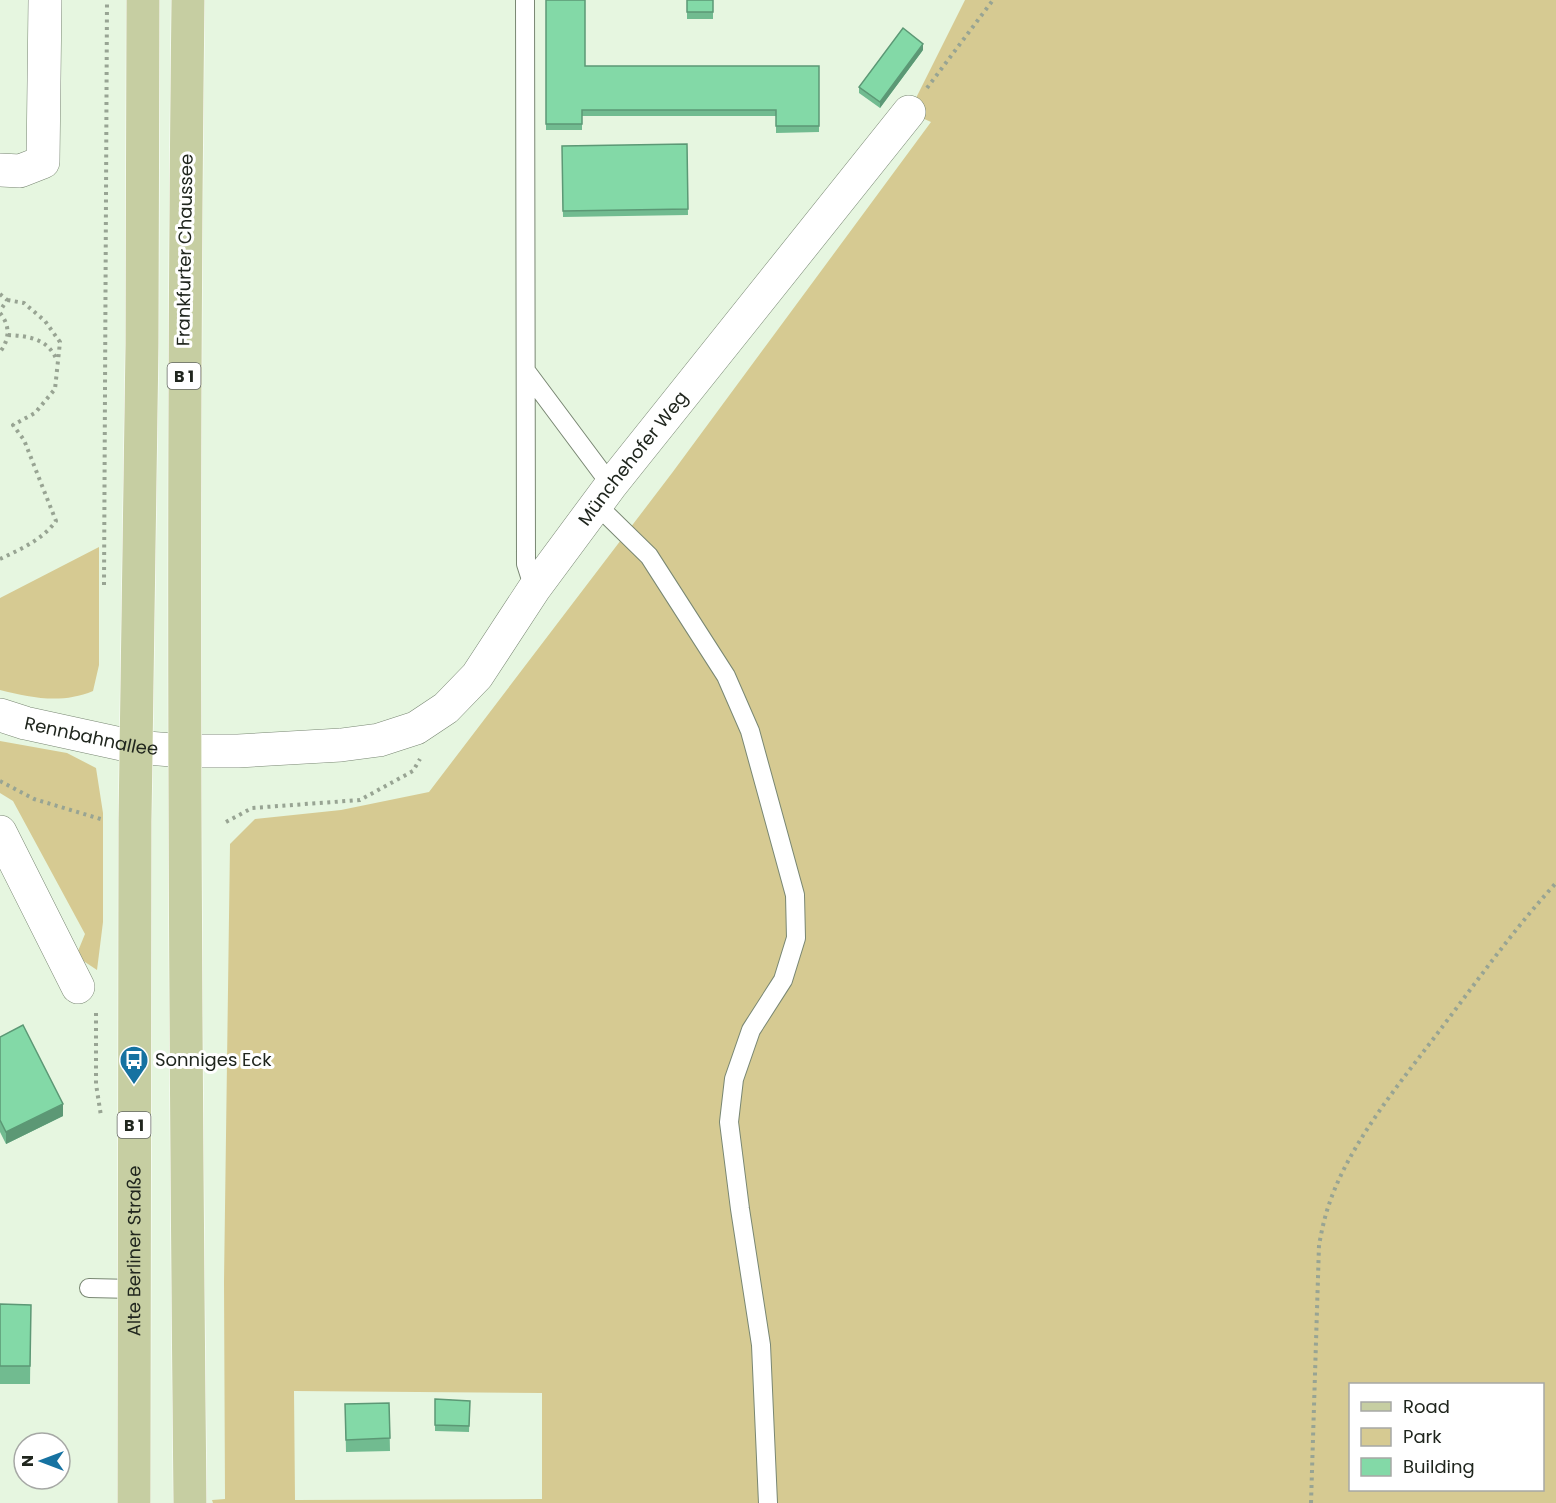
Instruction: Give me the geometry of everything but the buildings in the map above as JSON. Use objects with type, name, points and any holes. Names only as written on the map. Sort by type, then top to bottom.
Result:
[{"type":"main road","name":"B 1","points":[[135,747],[142,345],[143,0]]},
{"type":"main road","name":"Frankfurter Chaussee","points":[[184,751],[184,357],[188,0]]},
{"type":"main road","name":"Alte Berliner Straße","points":[[134,1503],[135,747]]},
{"type":"main road","name":"B 1","points":[[184,751],[190,1503]]},
{"type":"street","points":[[0,170],[20,171],[43,162],[45,0]]},
{"type":"street","name":"Münchehofer Weg","points":[[184,751],[341,745],[379,740],[416,728],[446,708],[477,676],[534,589],[604,495],[909,112]]},
{"type":"street","name":"Rennbahnallee","points":[[0,715],[25,723],[135,747],[184,751]]},
{"type":"street","points":[[0,832],[78,987]]},
{"type":"lane","points":[[525,0],[526,564],[534,589]]},
{"type":"lane","points":[[526,372],[604,495],[649,556],[726,676],[750,731],[795,895],[796,938],[783,980],[751,1030],[734,1079],[729,1122],[761,1345],[768,1503]]},
{"type":"lane","points":[[89,1288],[133,1289]]},
{"type":"path","points":[[104,591],[107,0]]},
{"type":"path","points":[[909,112],[993,0]]},
{"type":"path","points":[[0,294],[7,300],[24,303],[45,321],[60,342],[55,389],[35,412],[13,425],[24,440],[56,521],[47,532],[0,559]]},
{"type":"path","points":[[0,351],[8,335],[7,323],[0,312],[7,300]]},
{"type":"path","points":[[8,335],[28,336],[44,343],[53,351],[58,365]]},
{"type":"path","points":[[226,822],[252,808],[360,800],[413,771],[424,750]]},
{"type":"path","points":[[0,781],[34,799],[107,821]]},
{"type":"path","points":[[1311,1503],[1319,1245],[1326,1212],[1345,1167],[1381,1108],[1488,964],[1556,883]]},
{"type":"green space","points":[[965,0],[1556,0],[1556,1503],[213,1503],[212,1500],[225,1499],[224,1282],[230,844],[255,819],[341,810],[429,792],[672,473],[931,122],[909,112]],"holes":[[[294,1391],[542,1393],[542,1499],[295,1500]]]},
{"type":"green space","points":[[99,547],[99,665],[93,691],[58,699],[0,690],[0,598]]},
{"type":"green space","points":[[0,741],[67,753],[96,768],[103,813],[103,922],[97,970],[76,956],[85,934],[13,801],[0,793]]},
{"type":"place","name":"Sonniges Eck","points":[[134,1086]]}]
